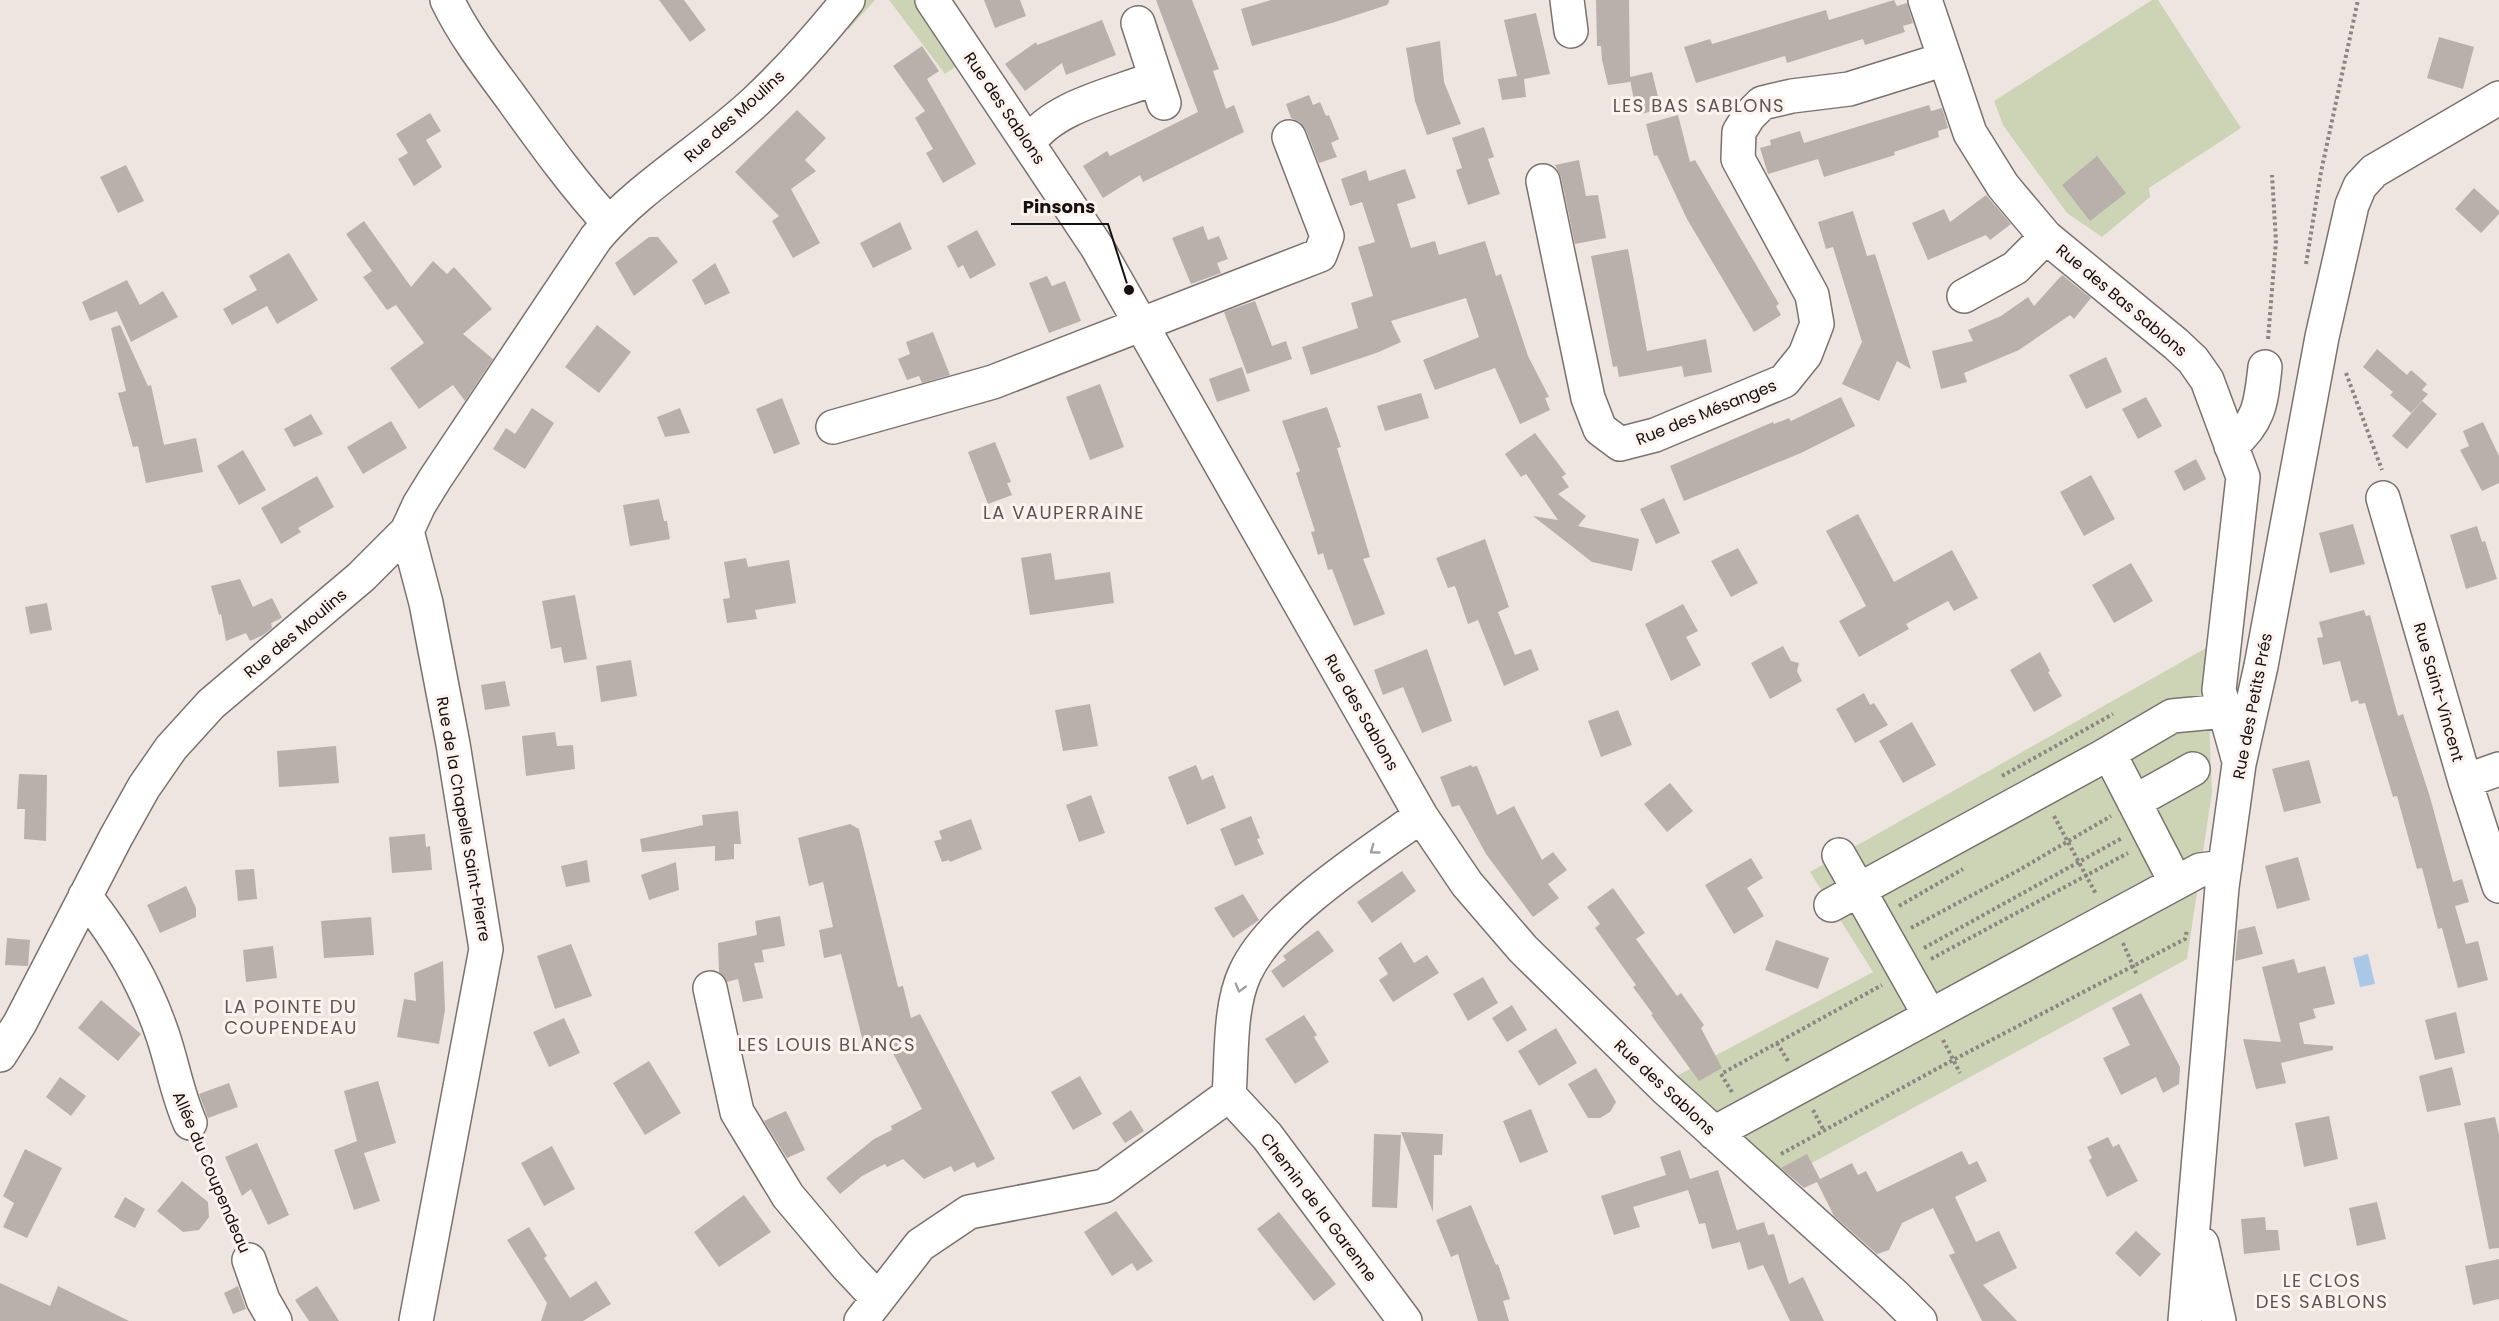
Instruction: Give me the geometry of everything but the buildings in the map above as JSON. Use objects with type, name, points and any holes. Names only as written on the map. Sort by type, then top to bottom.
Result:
[{"type":"street","points":[[447,0],[460,26],[521,111],[609,223]]},
{"type":"street","name":"Rue des Moulins","points":[[0,1055],[20,1023],[144,787],[171,748],[211,704],[361,577],[407,531],[419,505],[478,413],[596,238],[609,223],[755,102],[848,0]]},
{"type":"street","name":"Rue des Sablons","points":[[932,0],[1097,247],[1421,816],[1467,885],[1523,949],[1618,1043],[1920,1321]]},
{"type":"street","name":"Rue des Bas Sablons","points":[[1925,0],[1970,134],[2003,186],[2046,237],[2193,360],[2207,380],[2243,477],[2219,690],[2239,764]]},
{"type":"street","points":[[1029,143],[1036,132],[1095,98],[1129,89],[1159,91],[1138,23]]},
{"type":"street","name":"Rue des Mésanges","points":[[1543,181],[1588,398],[1600,429],[1620,444],[1655,435],[1784,381],[1805,355],[1817,324],[1812,295],[1738,159],[1739,132],[1749,116],[1762,103],[1792,96],[1849,89],[1945,59]]},
{"type":"street","name":"Rue des Petits Prés","points":[[2186,1321],[2225,867],[2239,764],[2261,666],[2322,337],[2353,202],[2360,186],[2374,171],[2499,98]]},
{"type":"street","points":[[833,427],[993,382],[1320,255],[1327,236],[1289,137]]},
{"type":"street","points":[[1964,296],[2014,268],[2046,237]]},
{"type":"street","points":[[2231,446],[2248,431],[2261,402],[2265,367]]},
{"type":"street","name":"Rue Saint-Vincent","points":[[2383,498],[2465,781],[2499,886]]},
{"type":"street","name":"Rue de la Chapelle Saint-Pierre","points":[[407,531],[426,603],[453,744],[486,949],[416,1321]]},
{"type":"street","points":[[1844,897],[2109,753],[2172,716],[2224,711]]},
{"type":"street","points":[[2109,753],[2176,883]]},
{"type":"street","points":[[2140,814],[2193,769]]},
{"type":"street","points":[[2465,781],[2499,769]]},
{"type":"street","points":[[710,988],[736,1113],[788,1196],[847,1266],[870,1310],[920,1245],[969,1212],[1025,1191],[1104,1186],[1229,1095],[1236,1003],[1244,974],[1259,949],[1318,890],[1421,816]]},
{"type":"street","points":[[1839,855],[1844,897],[1893,951],[1930,1016]]},
{"type":"street","points":[[1714,1133],[2200,870],[2225,867]]},
{"type":"street","name":"Allée du Coupendeau","points":[[86,896],[115,935],[138,977],[163,1036],[178,1097],[190,1123]]},
{"type":"street","name":"Chemin de la Garenne","points":[[1229,1095],[1267,1136],[1405,1321]]},
{"type":"street","name":"Rue des Petits Prés","points":[[2195,1216],[2219,1321]]},
{"type":"street","name":"Allée du Coupendeau","points":[[249,1260],[263,1300],[274,1321]]},
{"type":"path","points":[[2265,367],[2276,241],[2272,175]]},
{"type":"path","points":[[2322,337],[2335,343],[2343,364],[2391,493],[2383,498]]},
{"type":"path","points":[[2024,763],[2041,790],[2137,975]]},
{"type":"path","points":[[1893,951],[2068,841],[2140,814]]},
{"type":"path","points":[[1893,951],[2079,862],[2140,814]]},
{"type":"path","points":[[1930,1016],[1960,1073]]},
{"type":"path","points":[[1777,1043],[1790,1064]]},
{"type":"path","name":"Allée du Coupendeau","points":[[190,1123],[249,1260]]},
{"type":"green space","points":[[864,0],[875,0],[848,30],[844,22]]},
{"type":"green space","points":[[889,0],[914,0],[958,65],[945,74]]},
{"type":"green space","points":[[2152,0],[2158,0],[2241,128],[2149,188],[2150,197],[2102,237],[2067,213],[2003,125],[1994,101]]},
{"type":"green space","points":[[2206,648],[2212,792],[2187,959],[1786,1177],[1673,1078],[1873,972],[1810,872]]},
{"type":"water","points":[[2368,954],[2375,984],[2360,987],[2353,958]]},
{"type":"place","name":"Pinsons","points":[[1129,290]]},
{"type":"district","name":"LES BAS SABLONS","points":[[1699,106]]},
{"type":"district","name":"LA VAUPERRAINE","points":[[1064,513]]},
{"type":"district","name":"LA POINTE DU COUPENDEAU","points":[[291,1017]]},
{"type":"district","name":"LES LOUIS BLANCS","points":[[827,1045]]},
{"type":"district","name":"LE CLOS DES SABLONS","points":[[2322,1291]]}]
